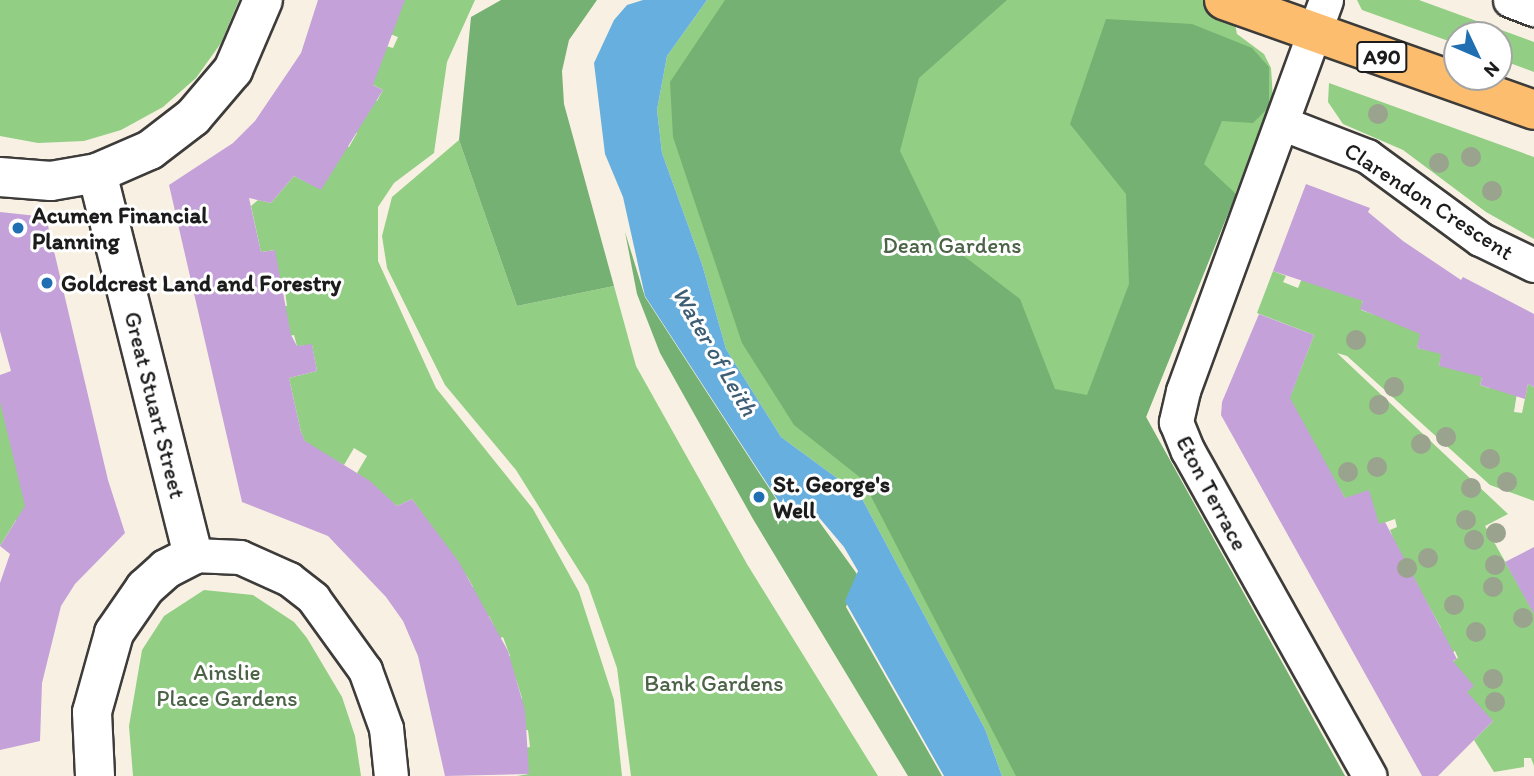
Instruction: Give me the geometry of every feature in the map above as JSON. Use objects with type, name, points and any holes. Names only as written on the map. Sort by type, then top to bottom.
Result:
[{"type":"main road","name":"A90","points":[[1227,1],[1320,17],[1534,110]]},
{"type":"street","points":[[0,177],[51,181],[97,173],[150,150],[216,93],[246,48],[263,0]]},
{"type":"street","points":[[1510,0],[1534,9]]},
{"type":"street","name":"Eton Terrace","points":[[1320,17],[1284,124],[1183,391],[1176,422],[1188,451],[1370,776]]},
{"type":"street","name":"Clarendon Crescent","points":[[1284,124],[1367,156],[1405,179],[1480,239],[1534,265]]},
{"type":"street","name":"Great Stuart Street","points":[[97,173],[193,555]]},
{"type":"street","points":[[95,776],[92,712],[114,633],[145,588],[166,569],[193,555],[240,557],[289,579],[313,598],[365,670],[383,716],[391,776]]},
{"type":"green space","points":[[0,0],[239,0],[221,43],[196,78],[163,107],[121,130],[84,141],[38,143],[0,136]]},
{"type":"green space","points":[[403,0],[475,0],[447,62],[434,153],[394,183],[378,207],[378,261],[436,388],[533,509],[579,592],[614,700],[622,776],[517,776],[529,774],[514,750],[530,747],[528,730],[512,732],[522,698],[516,679],[501,683],[494,662],[510,656],[503,637],[487,643],[494,626],[489,616],[477,621],[463,593],[473,587],[468,578],[412,499],[397,506],[357,473],[367,456],[354,448],[344,465],[306,444],[301,432],[289,378],[317,371],[312,345],[297,346],[294,335],[280,338],[273,305],[287,306],[285,291],[270,293],[275,250],[261,252],[251,206],[258,200],[271,203],[294,176],[321,189],[328,135],[349,147],[357,133],[338,122],[356,91],[377,101],[383,90],[362,79],[382,45],[393,48],[398,37],[379,30]]},
{"type":"green space","points":[[501,0],[597,0],[569,40],[562,71],[564,104],[614,286],[517,306],[459,140],[471,17]]},
{"type":"green space","name":"Dean Gardens","points":[[707,0],[1230,0],[1237,34],[1264,54],[1271,68],[1273,99],[1146,417],[1345,776],[1002,776],[985,729],[860,495],[781,437],[726,349],[702,264],[662,153],[657,110],[667,56]]},
{"type":"green space","name":"Dean Gardens","points":[[725,0],[1007,0],[919,78],[900,151],[943,240],[1020,299],[1055,389],[1087,395],[1129,284],[1126,194],[1070,124],[1106,19],[1192,24],[1252,48],[1269,67],[1269,107],[1253,123],[1222,121],[1204,164],[1236,194],[1146,417],[1345,776],[1016,776],[862,479],[794,425],[742,343],[673,137],[670,82]]},
{"type":"green space","points":[[1357,0],[1419,0],[1476,21],[1443,21],[1443,39],[1362,10]]},
{"type":"green space","points":[[1513,34],[1534,42],[1534,72],[1513,64]]},
{"type":"green space","points":[[1329,83],[1534,157],[1534,239],[1486,212],[1403,150],[1343,124],[1328,102]]},
{"type":"green space","name":"Bank Gardens","points":[[459,140],[517,306],[614,286],[636,366],[747,564],[878,776],[631,776],[617,668],[588,585],[516,470],[445,385],[387,268],[382,236],[392,197]]},
{"type":"green space","points":[[625,232],[645,297],[778,502],[810,509],[857,574],[846,607],[942,776],[908,776],[753,519],[660,353],[637,294]]},
{"type":"green space","points":[[1309,261],[1364,295],[1361,310],[1422,331],[1417,348],[1427,350],[1429,342],[1443,348],[1439,366],[1485,365],[1480,385],[1489,388],[1519,380],[1514,412],[1522,413],[1528,384],[1534,387],[1534,501],[1490,485],[1347,356],[1337,353],[1508,514],[1485,526],[1534,613],[1534,766],[1531,758],[1524,758],[1524,767],[1494,772],[1474,740],[1493,721],[1457,701],[1473,686],[1440,671],[1458,658],[1455,651],[1436,663],[1441,628],[1396,546],[1390,530],[1397,527],[1395,519],[1363,530],[1359,523],[1376,515],[1369,500],[1345,498],[1285,398],[1292,392],[1314,335],[1257,313],[1273,271],[1286,276],[1283,282],[1298,288]]},
{"type":"green space","points":[[0,384],[32,530],[16,520],[0,546]]},
{"type":"green space","name":"Ainslie Place Gardens","points":[[204,590],[253,595],[294,622],[307,638],[342,697],[355,736],[361,776],[133,776],[129,726],[142,650],[164,616]]},
{"type":"water","name":"Water of Leith","points":[[643,0],[707,0],[667,56],[657,110],[662,153],[702,264],[726,349],[781,437],[860,495],[985,729],[1002,776],[944,776],[845,601],[858,571],[844,547],[811,508],[779,502],[645,296],[623,197],[605,154],[594,63],[614,20],[627,5]]},
{"type":"building","points":[[318,0],[405,0],[373,85],[383,90],[321,190],[294,176],[271,203],[249,198],[261,252],[275,250],[291,335],[297,346],[312,344],[317,371],[289,378],[301,432],[305,441],[370,481],[397,506],[412,499],[459,562],[508,651],[525,710],[529,774],[445,776],[418,656],[403,621],[386,597],[328,536],[242,502],[169,185],[233,143],[255,121],[301,53]]},
{"type":"building","points":[[1306,184],[1370,208],[1368,212],[1403,241],[1461,280],[1463,277],[1534,314],[1534,387],[1528,384],[1525,399],[1480,385],[1482,377],[1439,366],[1441,354],[1417,348],[1420,334],[1360,309],[1363,301],[1273,271]]},
{"type":"building","points":[[0,212],[46,217],[108,480],[125,533],[75,584],[61,606],[42,683],[40,741],[0,750],[0,583],[10,554],[0,546],[25,506],[0,402],[0,375],[11,371],[0,331]]},
{"type":"building","points":[[1259,314],[1314,335],[1290,398],[1345,498],[1369,490],[1379,524],[1385,522],[1457,659],[1453,661],[1474,686],[1467,692],[1493,721],[1438,776],[1422,776],[1221,415],[1222,402]]},
{"type":"building","points":[[1534,547],[1534,614],[1505,562]]},
{"type":"place","name":"Acumen Financial Planning","points":[[18,228]]},
{"type":"place","name":"Goldcrest Land and Forestry","points":[[47,283]]},
{"type":"place","name":"St. George's Well","points":[[759,497]]}]
